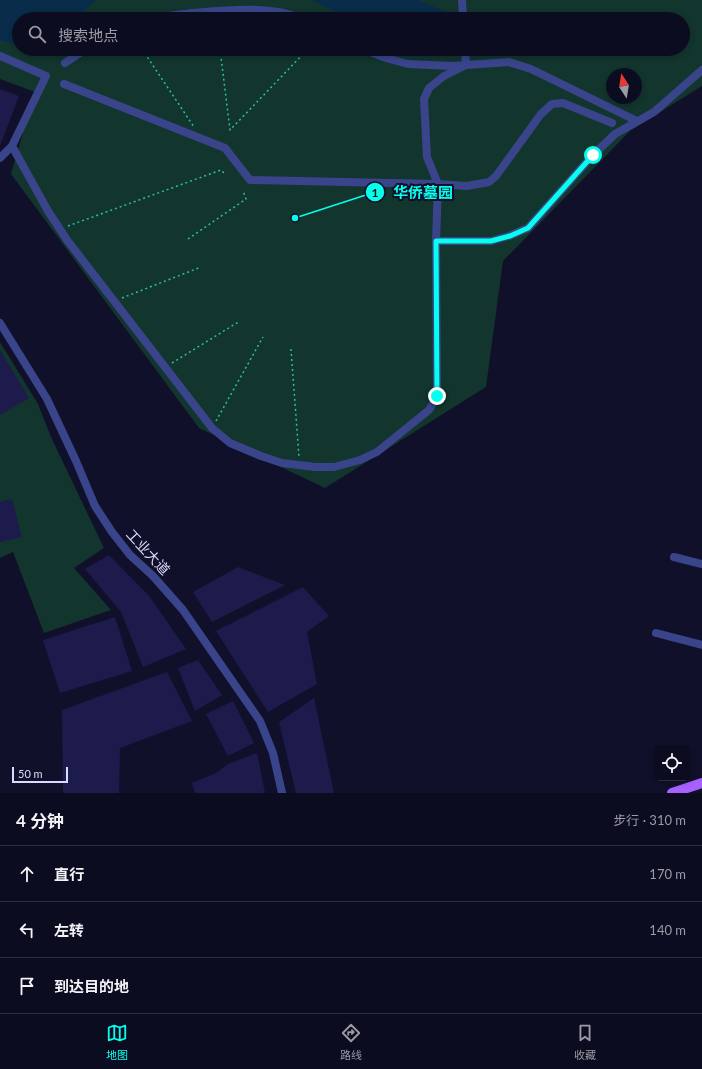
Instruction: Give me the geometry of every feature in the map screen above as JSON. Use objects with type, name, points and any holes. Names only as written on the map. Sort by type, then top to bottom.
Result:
[{"type":"main road","points":[[672,793],[702,783]]},
{"type":"street","points":[[462,0],[463,12]]},
{"type":"street","points":[[205,12],[260,10],[272,12]]},
{"type":"street","points":[[0,56],[46,76],[12,146],[0,158]]},
{"type":"street","points":[[65,62],[75,56]]},
{"type":"street","points":[[381,56],[408,64],[452,66],[509,62],[530,69],[637,121]]},
{"type":"street","points":[[465,56],[466,65]]},
{"type":"street","points":[[12,146],[48,211],[60,229],[212,428],[230,443],[239,448],[282,463],[315,467],[334,467],[360,460],[377,452],[430,410],[437,396],[436,241],[438,184],[427,157],[424,99],[429,88],[444,76],[466,65]]},
{"type":"street","points":[[436,241],[491,241],[510,236],[528,228],[593,155],[615,134],[654,112],[702,70]]},
{"type":"street","points":[[64,84],[225,148],[250,180],[467,186],[489,182],[496,176],[541,114],[552,104],[563,103],[612,123]]},
{"type":"street","name":"工业大道","points":[[0,323],[47,399],[95,506],[112,532],[130,555],[153,576],[183,610],[260,721],[273,753],[282,793]]},
{"type":"street","points":[[674,557],[702,564]]},
{"type":"street","points":[[656,633],[702,645]]},
{"type":"path","points":[[147,56],[202,139]]},
{"type":"path","points":[[221,56],[230,130],[301,56]]},
{"type":"path","points":[[60,229],[221,170],[224,173]]},
{"type":"path","points":[[188,239],[246,199],[243,191]]},
{"type":"path","points":[[114,301],[201,267]]},
{"type":"path","points":[[165,367],[240,321]]},
{"type":"path","points":[[212,428],[263,337]]},
{"type":"path","points":[[291,349],[300,465]]},
{"type":"green space","points":[[0,0],[702,0],[702,86],[630,131],[503,261],[486,387],[325,488],[199,428],[11,174],[35,92],[0,79]]},
{"type":"green space","points":[[0,342],[38,404],[51,437],[104,548],[74,568],[111,610],[44,633],[13,552],[0,558]]},
{"type":"water","points":[[0,0],[96,0],[83,12],[12,12],[12,44],[0,40]]},
{"type":"water","points":[[311,0],[418,0],[446,12],[335,12]]},
{"type":"building","points":[[0,89],[19,96],[0,146]]},
{"type":"building","points":[[0,350],[29,398],[0,415]]},
{"type":"building","points":[[12,499],[22,537],[0,542],[0,502]]},
{"type":"building","points":[[109,555],[150,597],[186,649],[143,667],[121,612],[85,569]]},
{"type":"building","points":[[238,567],[285,585],[212,622],[193,592]]},
{"type":"building","points":[[303,587],[329,616],[307,632],[317,684],[268,712],[216,631]]},
{"type":"building","points":[[115,617],[132,671],[60,693],[43,640]]},
{"type":"building","points":[[198,660],[222,695],[195,711],[178,668]]},
{"type":"building","points":[[167,672],[192,721],[120,748],[119,793],[63,793],[62,710]]},
{"type":"building","points":[[314,698],[334,793],[296,793],[279,722]]},
{"type":"building","points":[[233,701],[254,743],[228,756],[206,714]]},
{"type":"building","points":[[257,753],[265,793],[195,793],[192,783],[216,773],[228,764]]},
{"type":"place","name":"华侨墓园","points":[[295,218]]},
{"type":"route","points":[[437,396],[436,241],[491,241],[510,236],[528,228],[593,155]]}]
